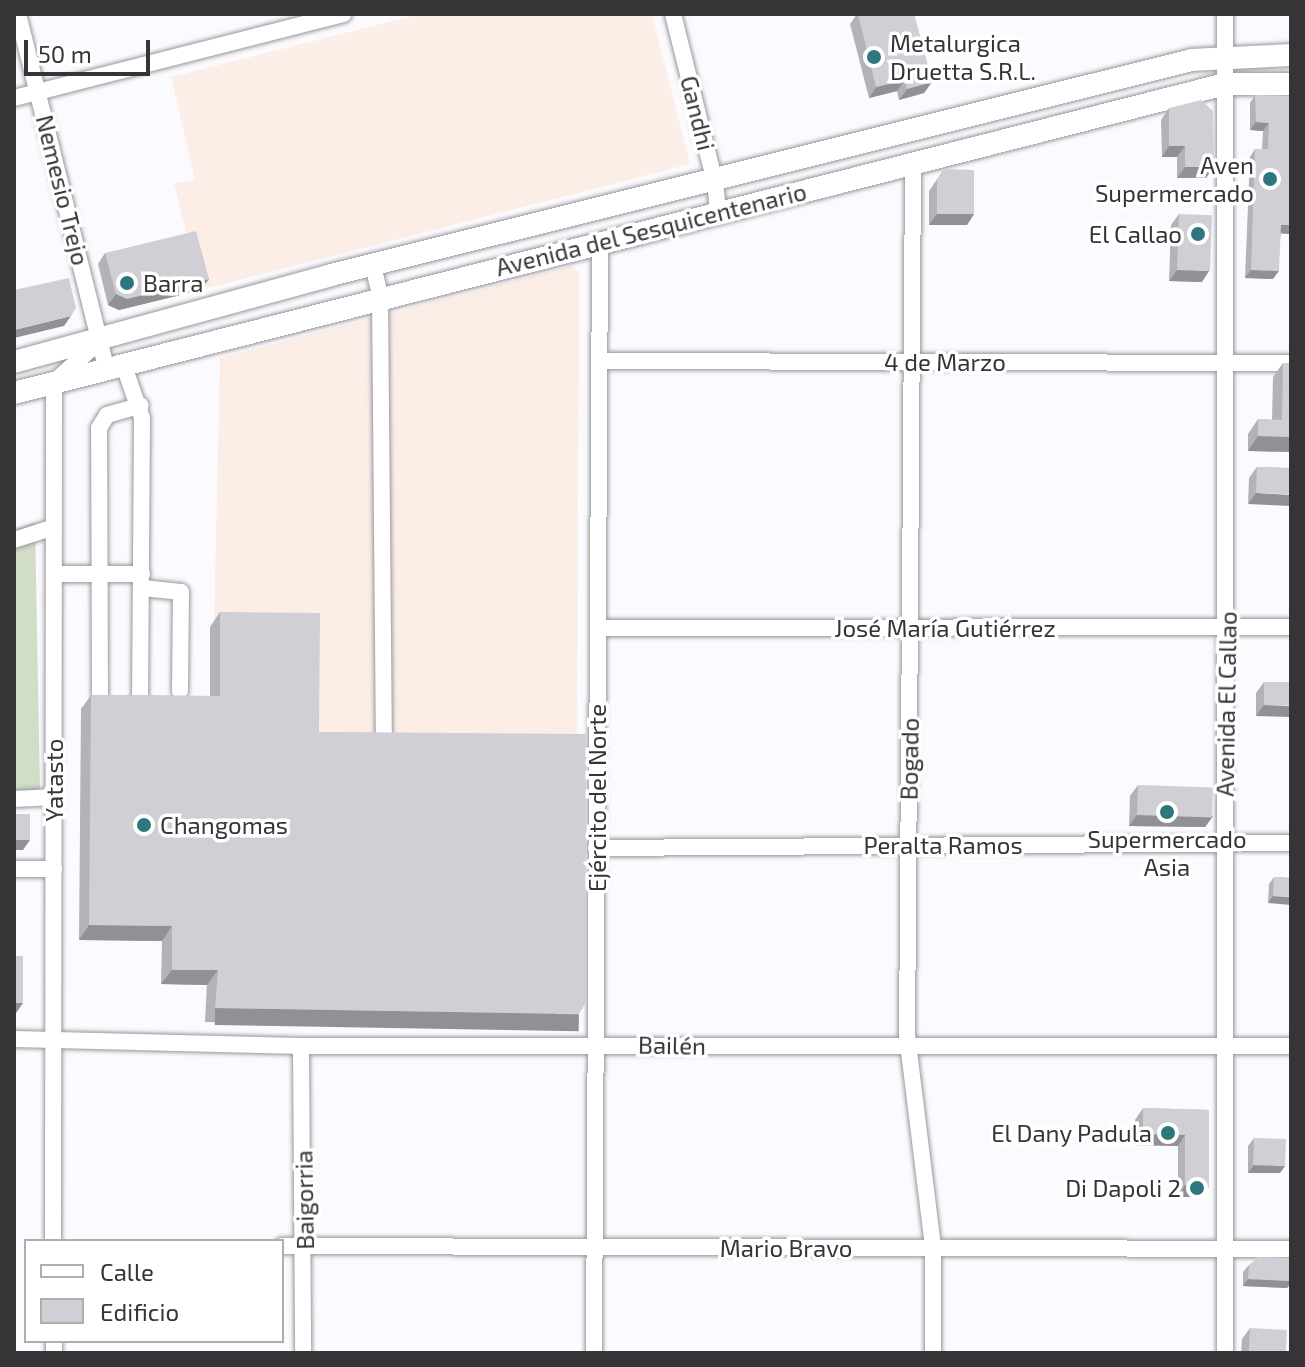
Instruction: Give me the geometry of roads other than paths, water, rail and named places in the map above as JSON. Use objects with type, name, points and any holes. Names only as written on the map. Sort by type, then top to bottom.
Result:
[{"type":"main road","name":"Avenida del Sesquicentenario","points":[[14,362],[373,265],[1224,55],[1291,55]]},
{"type":"main road","name":"Avenida del Sesquicentenario","points":[[14,393],[380,295],[600,243],[1225,84],[1291,84]]},
{"type":"street","name":"Nemesio Trejo","points":[[18,14],[101,340],[141,405]]},
{"type":"street","points":[[14,98],[343,14]]},
{"type":"street","name":"Gandhi","points":[[673,14],[715,182],[718,213]]},
{"type":"street","name":"Avenida El Callao","points":[[1225,14],[1228,627],[1221,1046],[1225,1353]]},
{"type":"street","name":"Bogado","points":[[913,164],[908,1047],[933,1248],[933,1353]]},
{"type":"street","name":"Ejército del Norte","points":[[594,1353],[600,243]]},
{"type":"street","points":[[373,265],[380,295],[384,732]]},
{"type":"street","points":[[54,382],[101,340]]},
{"type":"street","name":"4 de Marzo","points":[[599,361],[1291,363]]},
{"type":"street","name":"Yatasto","points":[[53,1239],[54,382]]},
{"type":"street","points":[[100,694],[101,421],[141,405],[140,697]]},
{"type":"street","points":[[14,540],[54,527]]},
{"type":"street","points":[[54,574],[102,574],[181,592],[180,691]]},
{"type":"street","name":"José María Gutiérrez","points":[[598,628],[1291,627]]},
{"type":"street","points":[[14,799],[54,797]]},
{"type":"street","name":"Peralta Ramos","points":[[596,848],[1291,843]]},
{"type":"street","points":[[14,869],[54,869]]},
{"type":"street","name":"Bailén","points":[[14,1039],[301,1046],[1291,1046]]},
{"type":"street","name":"Baigorria","points":[[301,1046],[305,1246],[303,1353]]},
{"type":"street","name":"Mario Bravo","points":[[284,1246],[1291,1249]]},
{"type":"place","name":"Metalurgica Druetta S.R.L.","points":[[874,57]]},
{"type":"place","name":"Aven Supermercado","points":[[1270,179]]},
{"type":"place","name":"El Callao","points":[[1198,234]]},
{"type":"place","name":"Barra","points":[[127,283]]},
{"type":"place","name":"Supermercado Asia","points":[[1167,812]]},
{"type":"place","name":"Changomas","points":[[144,825]]},
{"type":"place","name":"El Dany Padula","points":[[1168,1133]]},
{"type":"place","name":"Di Dapoli 2","points":[[1197,1188]]}]
